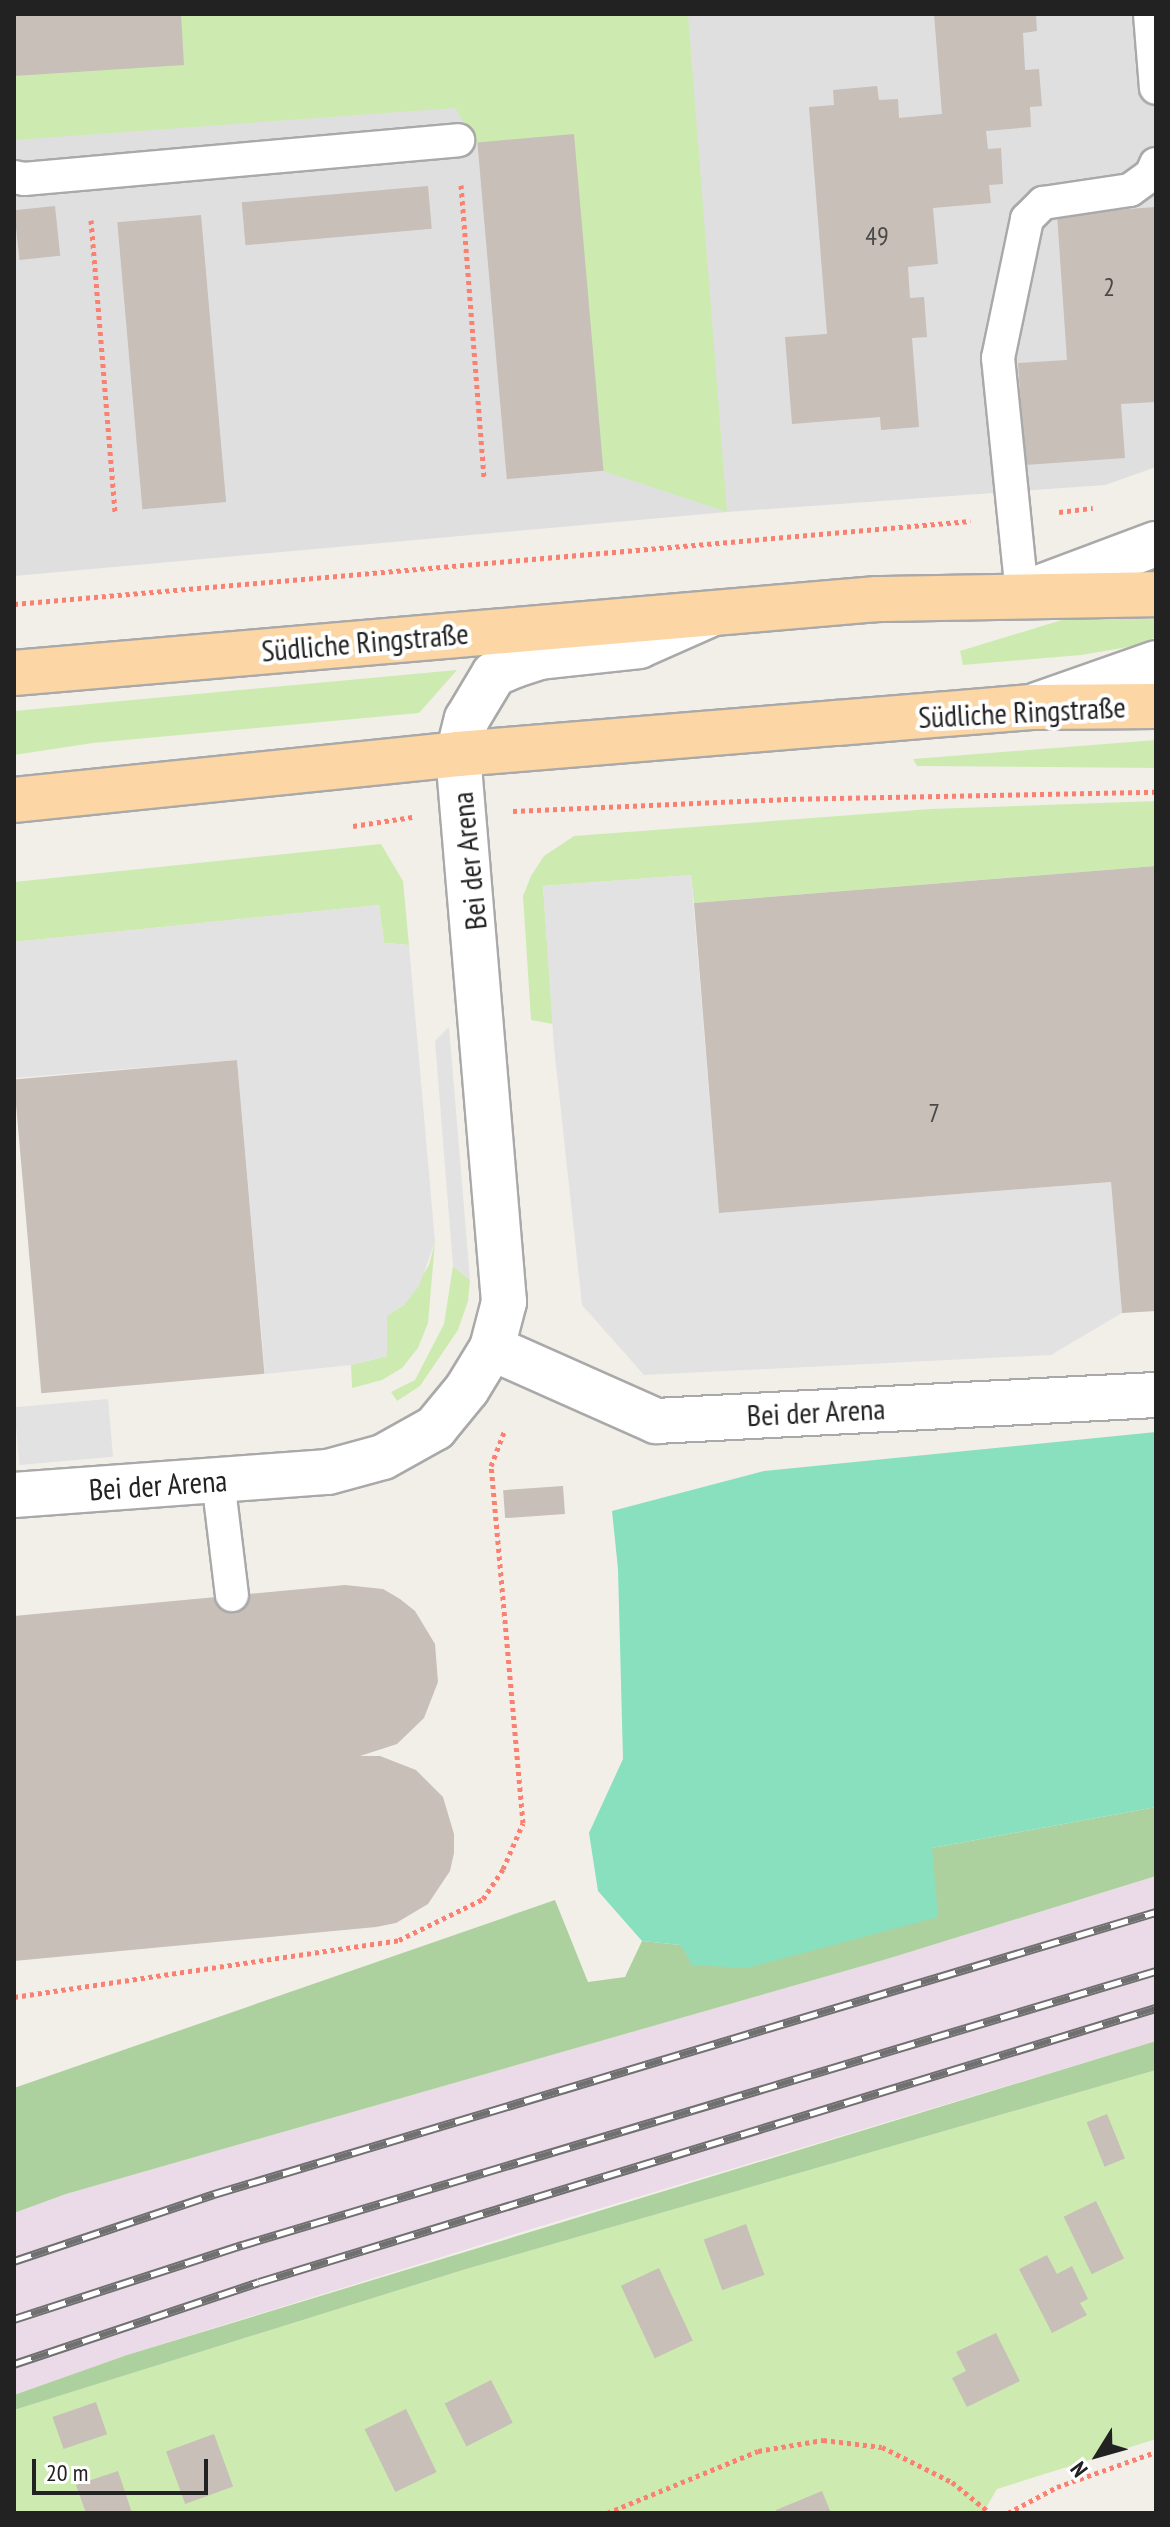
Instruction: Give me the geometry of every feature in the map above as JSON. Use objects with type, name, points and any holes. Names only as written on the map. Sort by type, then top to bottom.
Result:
[{"type":"main road","name":"Südliche Ringstraße","points":[[14,673],[877,599],[1022,594],[1156,594]]},
{"type":"main road","name":"Südliche Ringstraße","points":[[14,800],[458,754],[1031,707],[1156,706]]},
{"type":"street","points":[[1022,594],[1156,544]]},
{"type":"street","name":"Südliche Ringstraße","points":[[458,754],[467,719],[494,674],[540,657],[639,646],[679,632],[717,611]]},
{"type":"street","points":[[1031,707],[1156,663]]},
{"type":"street","name":"Bei der Arena","points":[[14,1495],[328,1472],[383,1457],[435,1428],[467,1389],[492,1348],[504,1302],[503,1256],[458,754]]},
{"type":"street","name":"Bei der Arena","points":[[492,1348],[656,1421],[1156,1395]]},
{"type":"lane","points":[[1150,14],[1156,88]]},
{"type":"lane","points":[[14,177],[24,179],[458,140]]},
{"type":"lane","points":[[1022,594],[998,358],[1027,219],[1043,203],[1130,190],[1151,175],[1156,164]]},
{"type":"lane","points":[[218,1480],[232,1595]]},
{"type":"path","points":[[458,140],[484,479]]},
{"type":"path","points":[[87,173],[115,514]]},
{"type":"path","points":[[14,604],[1013,517],[1104,506]]},
{"type":"path","points":[[622,804],[1111,790],[1156,792]]},
{"type":"path","points":[[14,1997],[399,1940],[483,1899],[503,1869],[523,1823],[491,1466],[531,1366]]},
{"type":"path","points":[[607,2513],[758,2451],[823,2440],[882,2447],[952,2482],[990,2513]]},
{"type":"path","points":[[1008,2513],[1057,2487],[1156,2452]]},
{"type":"shaded area","points":[[14,14],[1156,14],[1156,467],[1105,485],[727,512],[14,576]]},
{"type":"shaded area","points":[[691,875],[719,1213],[1111,1182],[1122,1313],[1051,1355],[644,1375],[582,1305],[554,1047],[543,886]]},
{"type":"shaded area","points":[[379,905],[384,943],[409,945],[435,1242],[419,1286],[404,1305],[387,1316],[387,1356],[351,1365],[265,1374],[237,1060],[14,1078],[14,942]]},
{"type":"shaded area","points":[[449,1027],[470,1280],[453,1266],[435,1041]]},
{"type":"shaded area","points":[[108,1399],[113,1457],[19,1465],[14,1407]]},
{"type":"shaded area","points":[[1156,1876],[1156,2041],[525,2231],[127,2355],[14,2395],[14,2213],[66,2194],[887,1959]]},
{"type":"green space","points":[[14,14],[688,14],[727,512],[603,471],[573,135],[477,143],[455,108],[14,140]]},
{"type":"green space","points":[[1065,619],[1156,619],[1156,637],[1134,646],[1081,655],[963,665],[960,651]]},
{"type":"green space","points":[[457,670],[419,713],[93,743],[14,755],[14,711]]},
{"type":"green space","points":[[1156,740],[1156,768],[917,766],[913,759]]},
{"type":"green space","points":[[1156,801],[1156,866],[694,903],[691,875],[543,886],[553,1024],[531,1020],[523,896],[544,856],[574,836],[931,809]]},
{"type":"green space","points":[[381,844],[403,881],[409,945],[384,943],[379,905],[14,942],[14,882]]},
{"type":"green space","points":[[435,1242],[428,1323],[418,1348],[402,1368],[382,1380],[352,1388],[351,1365],[387,1356],[387,1315],[404,1305],[429,1265]]},
{"type":"green space","points":[[453,1266],[470,1280],[468,1301],[458,1330],[420,1386],[397,1401],[391,1392],[415,1380],[444,1324]]},
{"type":"green space","points":[[1156,1432],[1156,1807],[932,1848],[938,1917],[747,1968],[692,1965],[681,1945],[642,1941],[598,1891],[589,1833],[623,1759],[618,1569],[612,1511],[764,1471]]},
{"type":"green space","points":[[1156,1807],[1156,1876],[887,1959],[66,2194],[14,2213],[14,2088],[555,1900],[588,1982],[625,1977],[642,1941],[681,1945],[932,1848]]},
{"type":"green space","points":[[1156,2041],[1156,2070],[463,2270],[14,2410],[14,2395],[127,2355]]},
{"type":"green space","points":[[1156,2070],[1156,2439],[997,2489],[983,2513],[14,2513],[14,2410],[463,2270]]},
{"type":"building","points":[[14,14],[181,14],[184,65],[14,76]]},
{"type":"building","points":[[934,14],[1036,14],[1037,31],[1023,33],[1025,70],[1039,69],[1042,106],[1030,107],[1031,127],[986,131],[988,149],[1001,148],[1003,184],[989,185],[991,203],[933,208],[938,264],[908,267],[910,298],[924,297],[927,337],[912,338],[919,427],[881,430],[880,417],[792,424],[785,337],[827,334],[809,107],[834,105],[833,90],[877,86],[879,100],[898,99],[899,118],[942,114]]},
{"type":"building","points":[[574,134],[603,471],[507,479],[477,142]]},
{"type":"building","points":[[428,186],[432,229],[245,245],[242,202]]},
{"type":"building","points":[[55,206],[60,256],[19,260],[14,210]]},
{"type":"building","points":[[1156,207],[1156,402],[1121,404],[1125,458],[1025,465],[1018,363],[1067,360],[1057,214]]},
{"type":"building","points":[[201,215],[226,502],[142,509],[117,222]]},
{"type":"building","points":[[1156,866],[1156,1311],[1122,1313],[1111,1182],[719,1213],[694,903]]},
{"type":"building","points":[[237,1060],[264,1374],[41,1393],[14,1080]]},
{"type":"building","points":[[563,1486],[565,1514],[505,1518],[503,1490]]},
{"type":"building","points":[[345,1585],[383,1589],[400,1599],[415,1611],[435,1644],[438,1682],[424,1718],[397,1744],[360,1756],[380,1756],[416,1770],[443,1797],[454,1834],[454,1853],[450,1871],[428,1904],[396,1923],[376,1927],[14,1961],[14,1616]]},
{"type":"building","points":[[1107,2114],[1125,2159],[1105,2167],[1087,2122]]},
{"type":"building","points":[[1096,2201],[1124,2259],[1092,2274],[1064,2217]]},
{"type":"building","points":[[746,2224],[764,2275],[722,2290],[704,2239]]},
{"type":"building","points":[[1047,2255],[1057,2274],[1072,2266],[1088,2299],[1080,2303],[1087,2315],[1052,2333],[1019,2269]]},
{"type":"building","points":[[659,2268],[693,2341],[655,2358],[621,2286]]},
{"type":"building","points":[[996,2333],[1020,2381],[967,2407],[952,2378],[966,2371],[956,2352]]},
{"type":"building","points":[[491,2380],[513,2423],[466,2446],[445,2404]]},
{"type":"building","points":[[96,2402],[107,2434],[64,2449],[53,2417]]},
{"type":"building","points":[[406,2409],[437,2472],[395,2492],[365,2429]]},
{"type":"building","points":[[214,2434],[233,2487],[185,2504],[166,2451]]},
{"type":"building","points":[[118,2471],[132,2513],[86,2513],[76,2485]]},
{"type":"building","points":[[822,2491],[831,2513],[777,2513],[776,2510]]},
{"type":"railway","points":[[14,2261],[214,2194],[1156,1912]]},
{"type":"railway","points":[[14,2319],[242,2245],[1156,1971]]},
{"type":"railway","points":[[14,2364],[259,2282],[1156,2008]]}]
